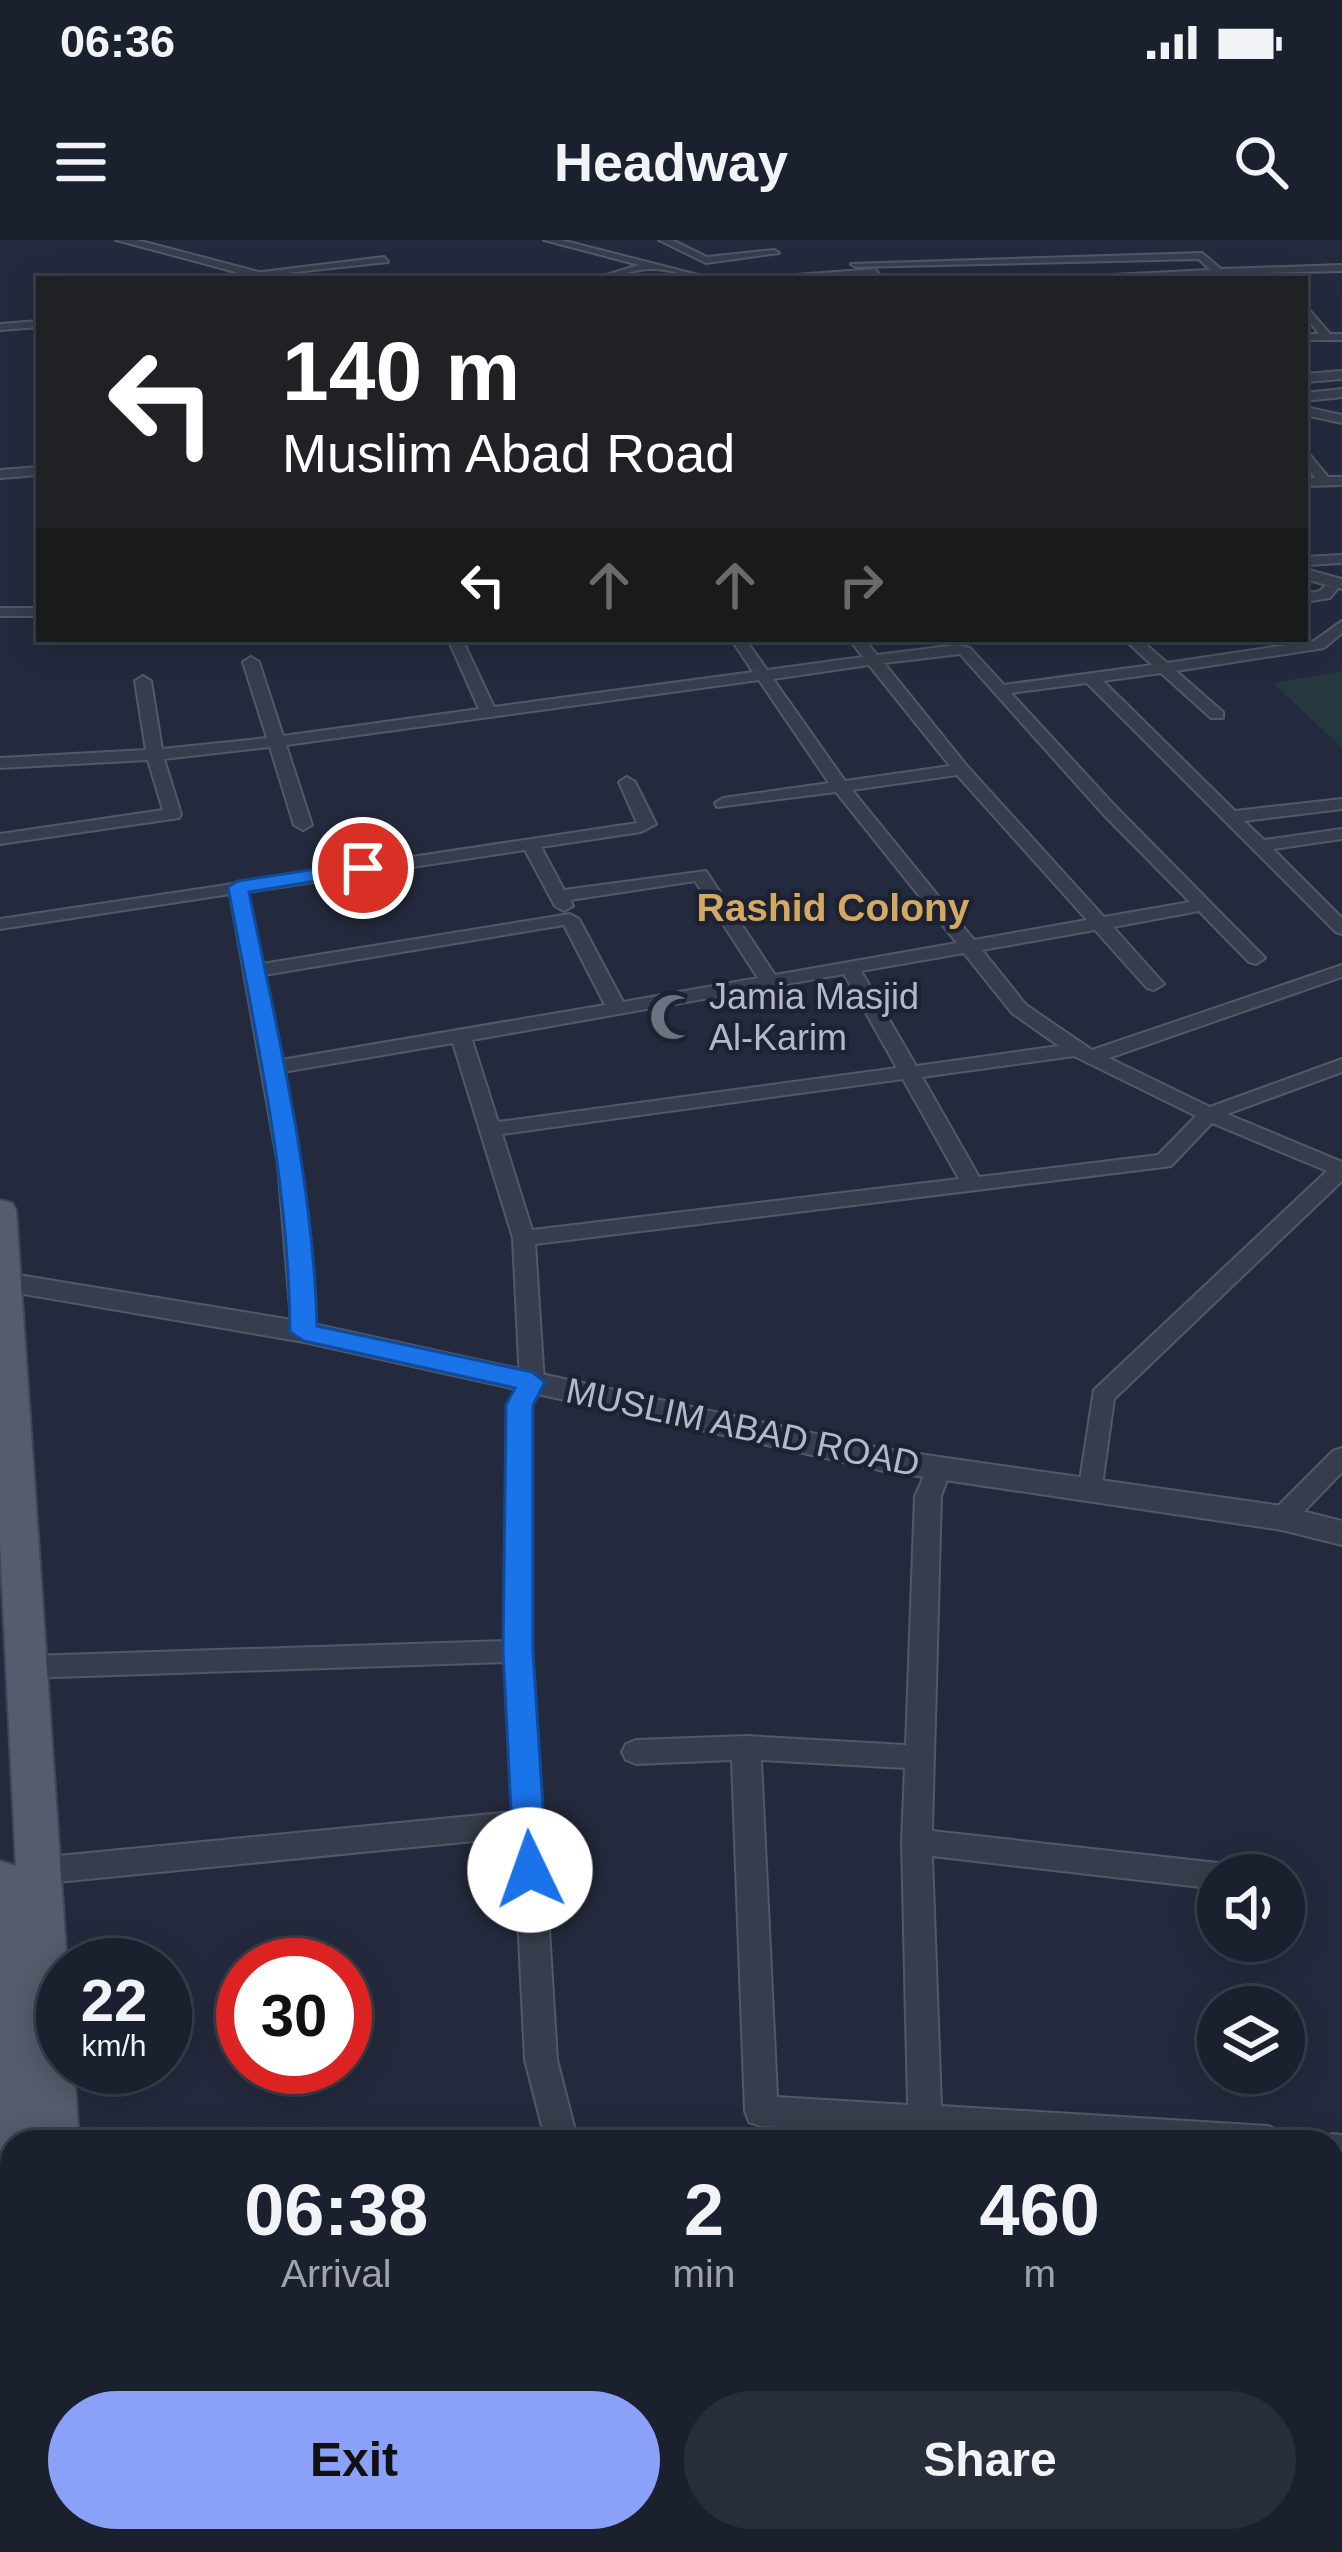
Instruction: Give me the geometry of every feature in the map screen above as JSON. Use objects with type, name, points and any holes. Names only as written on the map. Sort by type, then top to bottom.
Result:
[{"type":"main road","points":[[0,1210],[28,1667],[18,1875],[28,2045],[17,2130]]},
{"type":"main road","points":[[28,2045],[51,2130]]},
{"type":"street","points":[[101,240],[246,276],[384,260]]},
{"type":"street","points":[[122,240],[246,276]]},
{"type":"street","points":[[549,240],[695,276]]},
{"type":"street","points":[[664,240],[706,260],[774,253]]},
{"type":"street","points":[[1186,240],[1218,272]]},
{"type":"street","points":[[1003,243],[1014,259]]},
{"type":"street","points":[[856,264],[1228,257]]},
{"type":"street","points":[[610,276],[649,266]]},
{"type":"street","points":[[873,276],[986,268],[992,276]]},
{"type":"street","points":[[1115,276],[1342,268]]},
{"type":"street","points":[[1308,312],[1327,337]]},
{"type":"street","points":[[0,327],[36,324]]},
{"type":"street","points":[[1308,337],[1342,337]]},
{"type":"street","points":[[1308,378],[1342,375]]},
{"type":"street","points":[[1308,397],[1342,393]]},
{"type":"street","points":[[1308,412],[1342,416]]},
{"type":"street","points":[[1308,457],[1324,481]]},
{"type":"street","points":[[0,474],[36,470]]},
{"type":"street","points":[[1308,482],[1342,482]]},
{"type":"street","points":[[1308,561],[1342,559]]},
{"type":"street","points":[[1308,578],[1338,588]]},
{"type":"street","points":[[1308,598],[1338,588]]},
{"type":"street","points":[[0,612],[36,612]]},
{"type":"street","points":[[998,690],[1319,645],[1342,625]]},
{"type":"street","points":[[456,642],[488,711]]},
{"type":"street","points":[[740,642],[840,786],[1018,1009],[1085,1053],[1209,1114],[1341,1169],[1102,1396],[1091,1493]]},
{"type":"street","points":[[859,642],[961,769],[1154,984]]},
{"type":"street","points":[[1134,642],[1217,715]]},
{"type":"street","points":[[0,763],[155,755],[274,741],[957,649],[1256,958]]},
{"type":"street","points":[[251,662],[303,825]]},
{"type":"street","points":[[1091,678],[1342,928]]},
{"type":"street","points":[[0,839],[172,814],[155,755],[142,681]]},
{"type":"street","points":[[723,803],[961,769]]},
{"type":"street","points":[[0,924],[647,824],[627,782]]},
{"type":"street","points":[[1232,817],[1342,804]]},
{"type":"street","points":[[1261,846],[1342,834]]},
{"type":"street","points":[[530,842],[617,1010]]},
{"type":"street","points":[[558,896],[700,875],[770,984]]},
{"type":"street","points":[[238,887],[292,1163],[302,1246],[304,1332]]},
{"type":"street","points":[[272,1068],[972,950],[1205,905]]},
{"type":"street","points":[[253,970],[570,919]]},
{"type":"street","points":[[851,970],[973,1184]]},
{"type":"street","points":[[490,1129],[1085,1053],[1342,971]]},
{"type":"street","points":[[461,1037],[524,1238],[532,1382],[520,1405],[518,1651],[541,2060],[559,2130]]},
{"type":"street","points":[[524,1238],[1164,1161],[1209,1114],[1342,1065]]},
{"type":"street","name":"MUSLIM ABAD ROAD","points":[[2,1282],[304,1332],[939,1469],[1282,1518],[1342,1533]]},
{"type":"street","points":[[1282,1518],[1342,1457]]},
{"type":"street","points":[[925,2121],[917,1842],[928,1496],[939,1469]]},
{"type":"street","points":[[28,1667],[518,1651]]},
{"type":"street","points":[[636,1752],[746,1748],[920,1757]]},
{"type":"street","points":[[746,1748],[761,2111],[1072,2130]]},
{"type":"street","points":[[18,1875],[528,1822]]},
{"type":"street","points":[[917,1842],[1197,1874]]},
{"type":"shaded area","points":[[1342,671],[1342,748],[1273,683]]},
{"type":"place","name":"Jamia Masjid Al-Karim","points":[[673,1017]]},
{"type":"district","name":"Rashid Colony","points":[[833,907]]},
{"type":"route","points":[[363,868],[238,887],[292,1163],[302,1246],[304,1332],[532,1382],[520,1405],[518,1651],[530,1870]]}]
